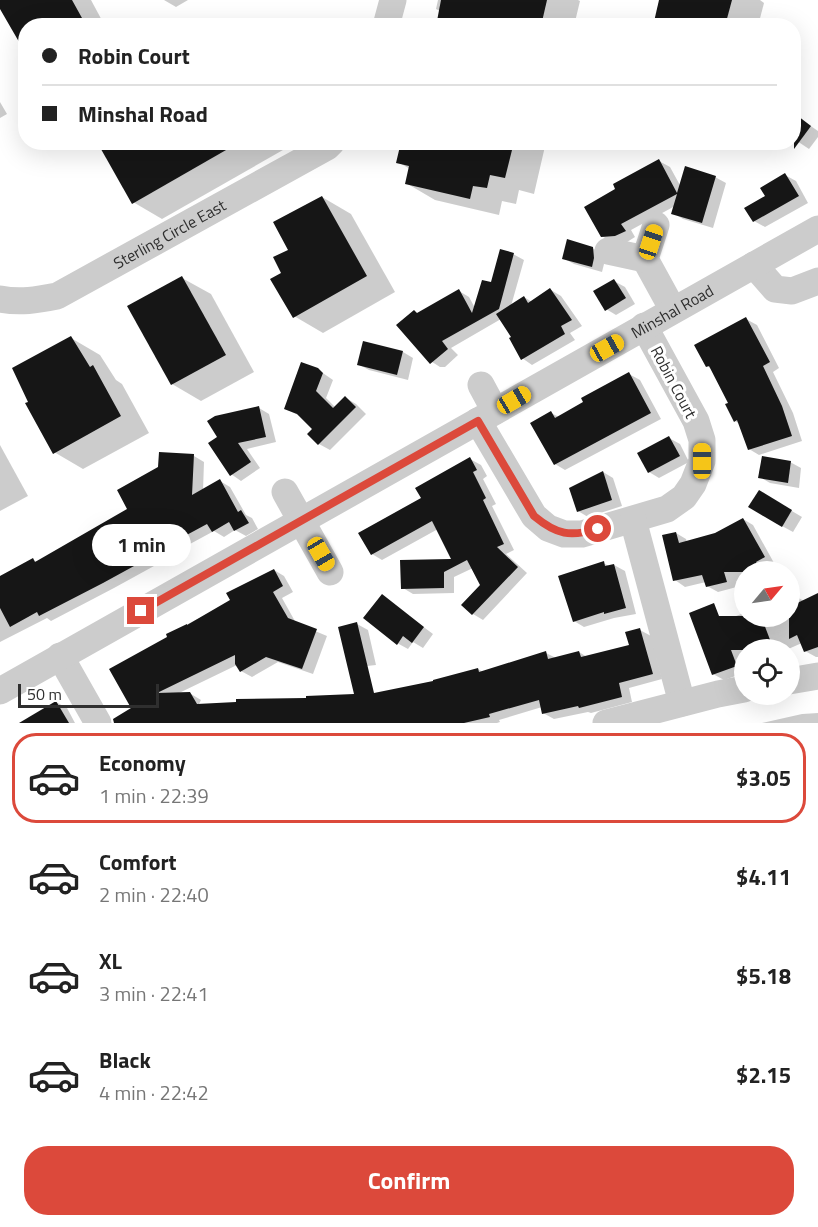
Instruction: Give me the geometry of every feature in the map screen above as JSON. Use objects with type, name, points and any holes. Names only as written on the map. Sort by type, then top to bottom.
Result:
[{"type":"street","points":[[388,18],[393,0]]},
{"type":"street","name":"Sterling Circle East","points":[[0,298],[12,301],[32,301],[57,296],[322,150]]},
{"type":"street","points":[[656,225],[645,259],[673,310]]},
{"type":"street","name":"Minshal Road","points":[[0,691],[818,229]]},
{"type":"street","points":[[608,251],[645,259]]},
{"type":"street","points":[[754,265],[775,289],[792,291],[818,281]]},
{"type":"street","name":"Robin Court","points":[[487,416],[534,516],[550,537],[582,534],[668,509],[684,497],[693,484],[707,477],[702,461],[702,440],[696,421],[644,326]]},
{"type":"street","points":[[481,385],[487,416]]},
{"type":"street","points":[[285,492],[330,572]]},
{"type":"street","points":[[633,520],[682,703]]},
{"type":"street","points":[[60,656],[98,723]]},
{"type":"street","points":[[800,679],[818,676]]},
{"type":"street","points":[[606,723],[734,691]]},
{"type":"building","points":[[0,0],[72,0],[82,18],[18,18],[18,40],[0,9]]},
{"type":"building","points":[[441,0],[547,0],[543,18],[438,18]]},
{"type":"building","points":[[659,0],[732,0],[727,18],[655,18]]},
{"type":"building","points":[[801,118],[811,126],[801,140]]},
{"type":"building","points":[[102,150],[226,150],[132,204]]},
{"type":"building","points":[[399,150],[512,150],[505,178],[490,175],[487,188],[473,186],[470,199],[405,184],[409,166],[396,163]]},
{"type":"building","points":[[659,159],[677,193],[685,166],[716,176],[702,223],[671,214],[677,194],[621,224],[626,231],[615,236],[601,237],[584,207],[615,189],[613,184]]},
{"type":"building","points":[[785,173],[799,196],[753,222],[744,208],[765,196],[760,188]]},
{"type":"building","points":[[322,196],[367,276],[293,318],[270,279],[281,273],[273,257],[288,250],[273,222]]},
{"type":"building","points":[[567,239],[593,247],[592,267],[562,259]]},
{"type":"building","points":[[500,249],[514,253],[499,309],[442,341],[448,349],[430,364],[396,325],[414,310],[417,313],[459,289],[472,313],[482,280],[491,282]]},
{"type":"building","points":[[182,276],[226,355],[171,385],[127,306]]},
{"type":"building","points":[[614,279],[626,298],[605,311],[593,291]]},
{"type":"building","points":[[550,288],[572,320],[561,326],[565,334],[521,360],[509,338],[511,337],[496,314],[524,296],[528,303]]},
{"type":"building","points":[[746,317],[770,362],[763,366],[782,406],[792,436],[748,450],[737,420],[734,422],[725,404],[728,403],[709,366],[706,367],[694,345]]},
{"type":"building","points":[[71,336],[90,367],[93,365],[121,416],[53,454],[25,403],[28,402],[12,368]]},
{"type":"building","points":[[363,341],[403,351],[397,375],[357,365]]},
{"type":"building","points":[[301,362],[318,368],[323,373],[316,391],[333,408],[345,396],[356,407],[318,445],[307,434],[312,429],[297,414],[284,409]]},
{"type":"building","points":[[629,372],[651,413],[554,465],[530,423],[551,411],[555,418],[583,402],[581,398]]},
{"type":"building","points":[[259,406],[266,437],[238,443],[251,462],[230,476],[208,443],[217,437],[207,421],[215,416]]},
{"type":"building","points":[[669,436],[680,456],[648,473],[637,453]]},
{"type":"building","points":[[159,452],[194,454],[192,495],[220,479],[238,512],[241,510],[249,523],[234,531],[229,522],[212,532],[207,524],[103,583],[39,616],[37,612],[10,627],[0,608],[0,576],[33,558],[35,562],[127,509],[117,490],[158,467]]},
{"type":"building","points":[[762,456],[791,461],[788,483],[758,478]]},
{"type":"building","points":[[470,457],[477,470],[473,472],[486,498],[483,500],[504,544],[497,547],[518,567],[472,615],[461,605],[480,585],[467,560],[444,572],[444,588],[401,589],[400,560],[451,559],[432,521],[371,555],[358,533],[421,498],[415,488]]},
{"type":"building","points":[[603,471],[612,500],[577,512],[569,488]]},
{"type":"building","points":[[759,490],[792,510],[782,527],[748,507]]},
{"type":"building","points":[[743,518],[765,557],[758,561],[734,561],[734,572],[724,572],[727,582],[706,587],[702,575],[673,581],[662,535],[676,532],[679,543],[715,533]]},
{"type":"building","points":[[604,561],[605,566],[614,564],[626,608],[573,622],[558,576]]},
{"type":"building","points":[[274,569],[283,586],[273,592],[288,618],[317,629],[302,669],[266,657],[240,672],[235,664],[235,655],[157,693],[190,692],[197,704],[236,702],[236,699],[306,698],[306,696],[354,694],[338,627],[357,622],[374,693],[433,681],[478,668],[479,672],[546,651],[548,659],[579,651],[581,657],[629,645],[625,632],[640,628],[653,674],[619,683],[622,697],[579,708],[578,706],[542,714],[539,700],[489,714],[490,717],[464,723],[114,723],[113,719],[131,708],[109,669],[167,637],[166,634],[187,625],[230,600],[226,593]]},
{"type":"building","points":[[818,593],[818,647],[804,652],[797,635],[789,639],[789,627],[800,627],[800,602]]},
{"type":"building","points":[[382,594],[424,627],[412,643],[403,636],[397,645],[363,618]]},
{"type":"building","points":[[714,603],[719,616],[734,616],[734,627],[765,627],[770,639],[734,639],[734,650],[731,650],[734,667],[712,675],[689,613]]},
{"type":"building","points":[[56,701],[69,723],[19,723]]},
{"type":"route","points":[[141,611],[478,421],[534,516],[548,528],[564,534],[582,534],[598,529]]}]
